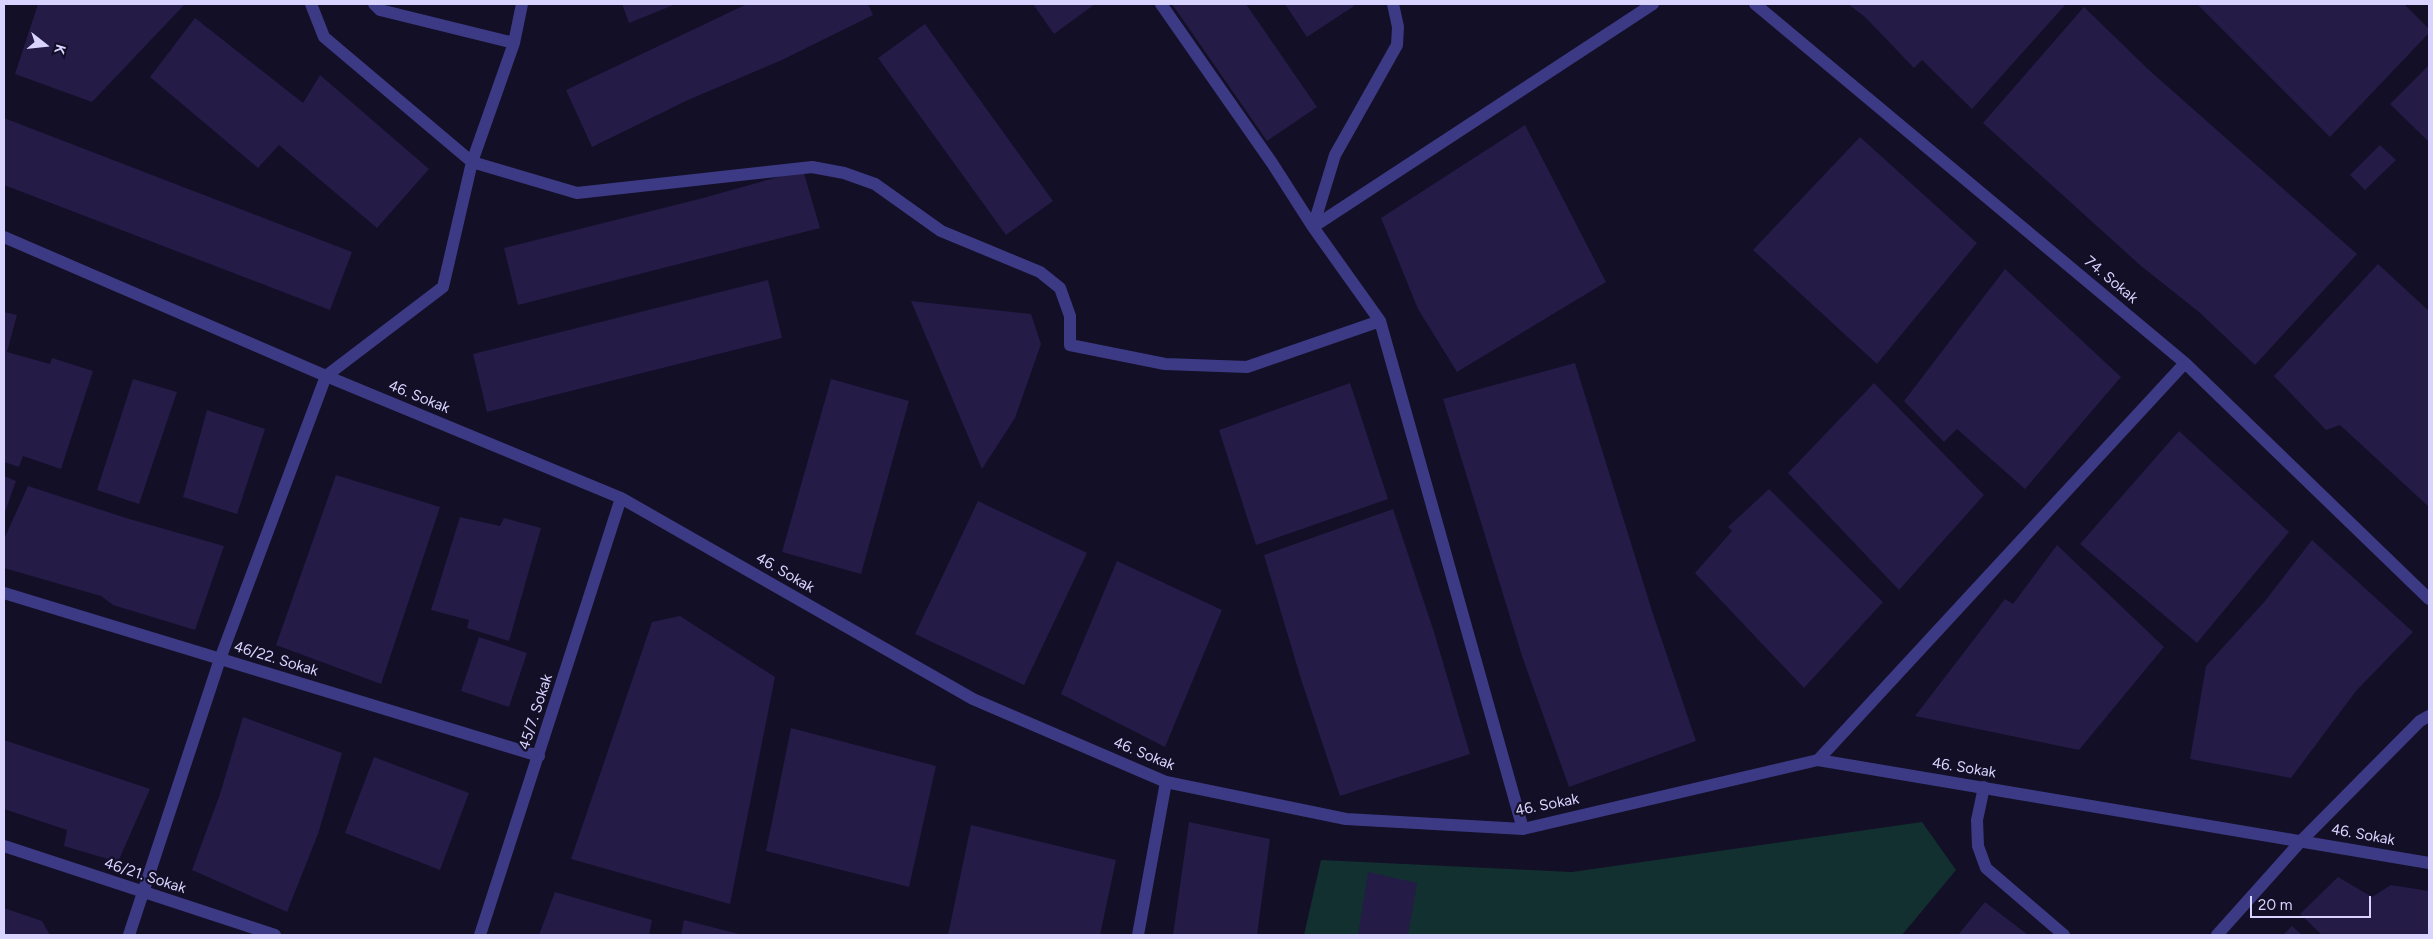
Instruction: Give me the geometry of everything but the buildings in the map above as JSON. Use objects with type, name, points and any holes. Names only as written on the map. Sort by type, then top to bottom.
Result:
[{"type":"street","points":[[311,4],[324,37],[472,162],[577,193],[812,167],[844,173],[875,184],[940,231],[1040,272],[1060,288],[1070,316],[1070,345],[1164,364],[1247,367],[1380,321]]},
{"type":"street","points":[[374,4],[380,10],[514,43]]},
{"type":"street","points":[[129,935],[220,659],[326,376],[443,287],[472,162],[514,43],[522,4]]},
{"type":"street","points":[[1161,4],[1272,163],[1313,227],[1380,321],[1523,829]]},
{"type":"street","points":[[1313,227],[1335,155],[1397,45],[1398,28],[1392,4]]},
{"type":"street","points":[[1313,227],[1653,4]]},
{"type":"street","name":"74. Sokak","points":[[1755,4],[2185,363],[2429,599]]},
{"type":"street","name":"46. Sokak","points":[[4,237],[326,376],[622,498],[973,699],[1166,782],[1346,819],[1523,829],[1818,760],[2302,840],[2429,863]]},
{"type":"street","points":[[1818,760],[2185,363]]},
{"type":"street","name":"45/7. Sokak","points":[[480,935],[622,498]]},
{"type":"street","name":"46/22. Sokak","points":[[4,592],[538,756]]},
{"type":"street","points":[[2217,935],[2302,840],[2420,721],[2429,716]]},
{"type":"street","points":[[1138,935],[1166,782]]},
{"type":"street","points":[[1984,787],[1977,820],[1978,846],[1986,868],[2064,935]]},
{"type":"street","name":"46/21. Sokak","points":[[4,846],[276,935]]},
{"type":"green space","points":[[1922,822],[1956,870],[1902,935],[1304,935],[1321,860],[1572,872]]}]
